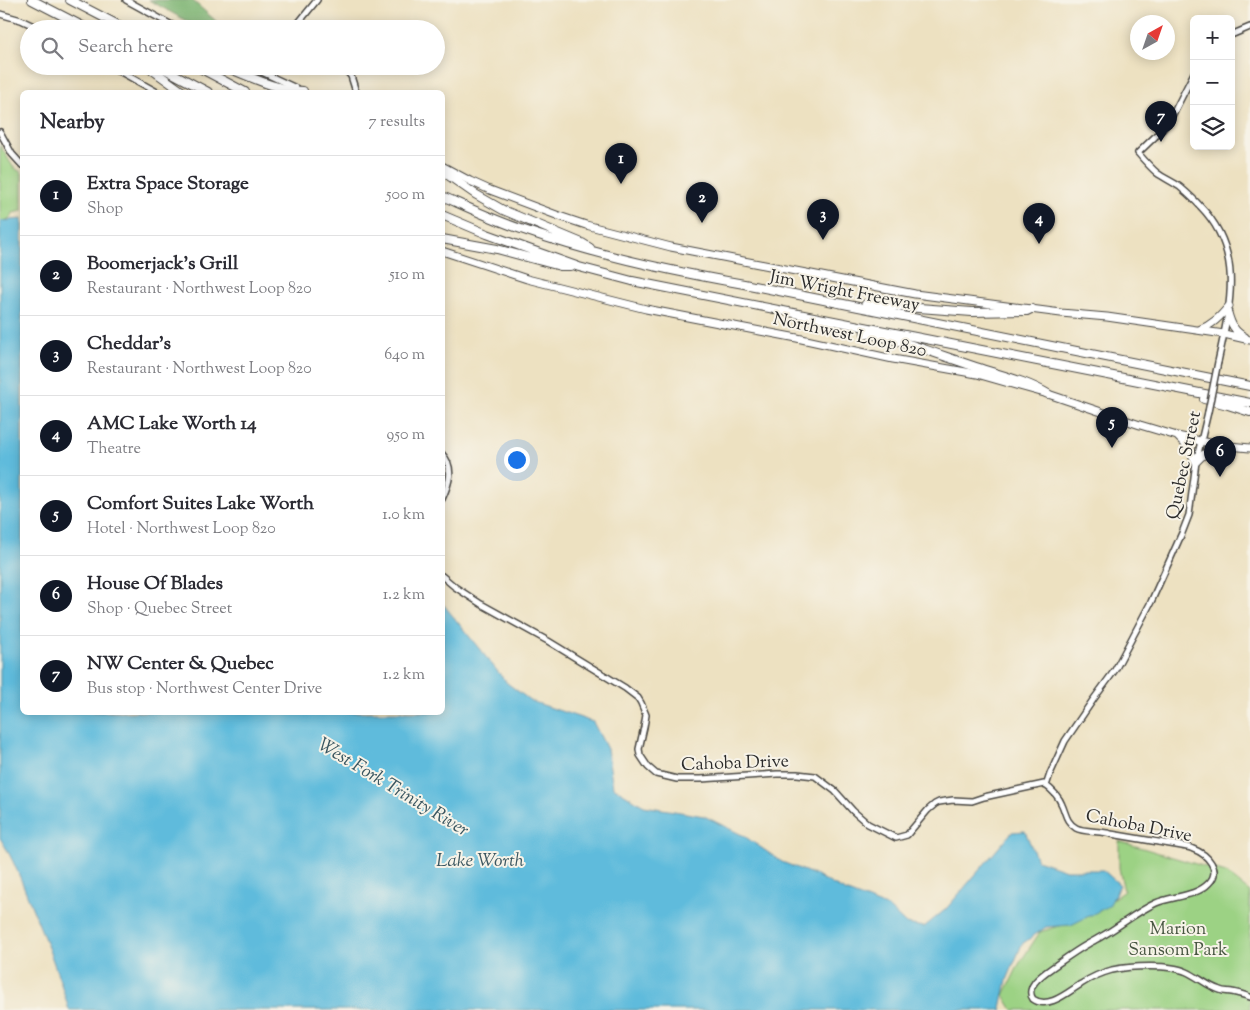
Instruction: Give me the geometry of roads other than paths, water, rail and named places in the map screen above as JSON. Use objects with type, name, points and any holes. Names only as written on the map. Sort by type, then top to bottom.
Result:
[{"type":"highway","points":[[32,0],[71,20]]},
{"type":"highway","points":[[70,0],[109,20]]},
{"type":"highway","points":[[159,75],[180,90]]},
{"type":"highway","points":[[176,75],[204,90]]},
{"type":"highway","points":[[213,75],[241,90]]},
{"type":"highway","points":[[245,75],[287,90]]},
{"type":"highway","points":[[445,173],[475,194],[503,210],[582,243],[598,253]]},
{"type":"highway","name":"Jim Wright Freeway","points":[[445,197],[523,230],[598,253],[671,270],[1239,384],[1250,384]]},
{"type":"highway","name":"Jim Wright Freeway","points":[[445,216],[487,234],[579,267],[632,281],[1250,403]]},
{"type":"highway","points":[[445,239],[497,249],[560,266],[579,267]]},
{"type":"highway","points":[[778,291],[796,290],[872,305],[972,312],[1027,311],[1031,309]]},
{"type":"highway","points":[[818,318],[826,325],[873,334],[904,343],[1039,388],[1048,394]]},
{"type":"highway","points":[[1138,381],[1143,386],[1228,405],[1250,412]]},
{"type":"main road","points":[[445,168],[513,200],[586,225],[678,248],[915,294],[1107,317],[1250,339]]},
{"type":"main road","name":"Northwest Loop 820","points":[[445,252],[527,279],[646,309],[977,374],[1048,394],[1177,436],[1218,445],[1250,448]]},
{"type":"main road","points":[[1197,330],[1214,322],[1228,309]]},
{"type":"main road","points":[[1228,309],[1232,327],[1250,339]]},
{"type":"main road","points":[[1177,436],[1187,446],[1196,462],[1218,445]]},
{"type":"street","points":[[126,0],[163,20]]},
{"type":"street","points":[[303,20],[318,0]]},
{"type":"street","points":[[0,14],[21,20]]},
{"type":"street","points":[[1235,33],[1250,27]]},
{"type":"street","points":[[126,75],[153,90]]},
{"type":"street","points":[[268,75],[301,90]]},
{"type":"street","points":[[350,75],[353,78],[356,90]]},
{"type":"street","name":"Quebec Street","points":[[1046,786],[1065,741],[1115,670],[1151,602],[1189,515],[1196,462],[1224,334],[1231,283],[1230,264],[1217,228],[1200,206],[1180,188],[1157,173],[1138,153],[1164,129],[1190,81]]},
{"type":"street","points":[[0,132],[12,154],[20,163]]},
{"type":"street","points":[[445,458],[448,462],[450,477],[445,492]]},
{"type":"street","name":"Cahoba Drive","points":[[445,579],[454,588],[548,641],[638,698],[646,715],[639,749],[640,755],[648,767],[659,775],[677,779],[777,774],[815,776],[834,791],[868,824],[896,838],[907,835],[928,810],[939,802],[953,800],[972,801],[1041,784],[1046,786],[1060,800],[1067,819],[1076,828],[1193,848],[1211,862],[1214,877],[1205,887],[1149,906],[1104,936],[1075,952],[1035,982],[1032,986],[1032,998],[1042,1005],[1050,1005],[1058,1002],[1086,981],[1111,970],[1154,967],[1184,970],[1219,990],[1250,997]]},
{"type":"water","name":"Lake Worth","points":[[20,219],[20,715],[445,715],[445,606],[507,683],[531,701],[593,722],[607,749],[613,787],[644,806],[704,816],[744,836],[782,862],[815,875],[845,891],[889,908],[906,924],[924,927],[946,909],[1012,832],[1025,831],[1037,860],[1066,870],[1103,870],[1120,885],[1109,906],[1071,925],[1046,927],[1022,944],[1007,980],[1001,1008],[1003,1010],[69,1010],[52,957],[13,862],[0,838],[0,221]]},
{"type":"place","name":"NW Center & Quebec","points":[[1161,142]]},
{"type":"place","name":"Extra Space Storage","points":[[621,184]]},
{"type":"place","name":"Boomerjack's Grill","points":[[702,223]]},
{"type":"place","name":"Cheddar's","points":[[823,240]]},
{"type":"place","name":"AMC Lake Worth 14","points":[[1039,244]]},
{"type":"place","name":"Comfort Suites Lake Worth","points":[[1112,448]]},
{"type":"place","name":"House Of Blades","points":[[1220,477]]},
{"type":"water label","name":"West Fork Trinity River","points":[[394,786]]},
{"type":"park label","name":"Marion Sansom Park","points":[[1178,938]]}]
